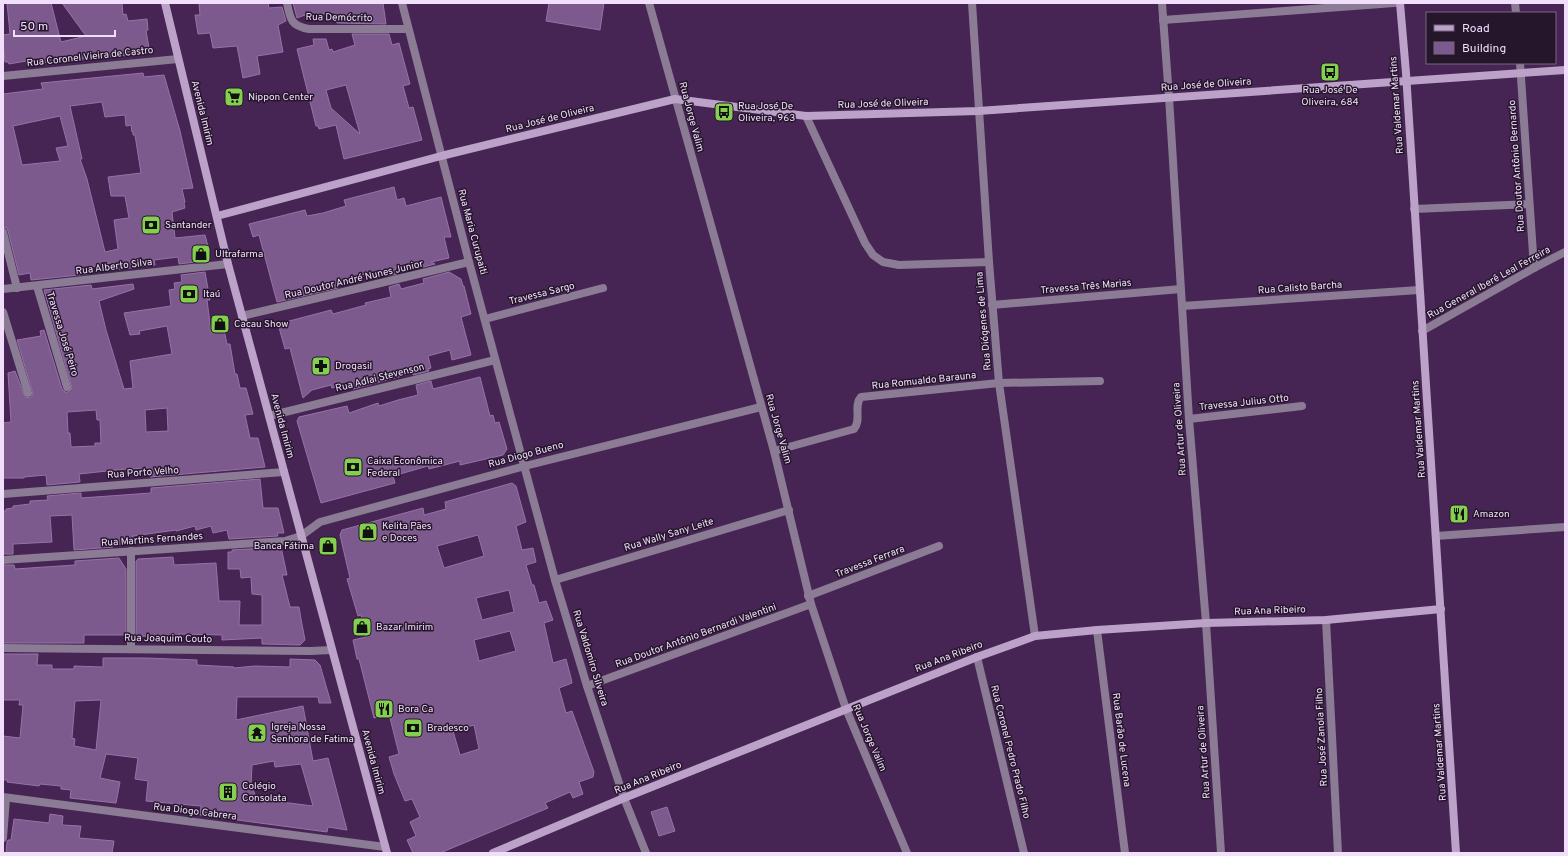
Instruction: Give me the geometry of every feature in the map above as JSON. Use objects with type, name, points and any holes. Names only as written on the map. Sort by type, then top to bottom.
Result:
[{"type":"street","name":"Avenida Imirim","points":[[165,3],[228,264],[386,850]]},
{"type":"street","name":"Rua Demócrito","points":[[286,3],[293,22],[299,27],[309,29],[407,29]]},
{"type":"street","name":"Rua Maria Curupaiti","points":[[402,3],[407,29],[525,466]]},
{"type":"street","name":"Rua Jorge Valim","points":[[649,3],[774,451],[810,600],[846,709],[907,853]]},
{"type":"street","name":"Rua Diógenes de Lima","points":[[972,3],[978,111],[999,383],[1035,636]]},
{"type":"street","name":"Rua Artur de Oliveira","points":[[1162,3],[1170,97],[1189,419],[1206,623],[1221,853]]},
{"type":"street","points":[[1163,20],[1394,3]]},
{"type":"street","name":"Rua Valdemar Martins","points":[[1400,3],[1456,853]]},
{"type":"street","name":"Rua Coronel Vieira de Castro","points":[[3,76],[178,58]]},
{"type":"street","name":"Rua Doutor Antônio Bernardo","points":[[1520,64],[1534,268]]},
{"type":"street","name":"Rua José de Oliveira","points":[[217,216],[441,156],[675,98],[806,116],[978,111],[1565,70]]},
{"type":"street","points":[[806,116],[865,243],[873,255],[883,262],[899,265],[989,262]]},
{"type":"street","points":[[1414,209],[1529,204]]},
{"type":"street","points":[[3,232],[17,288]]},
{"type":"street","name":"Rua General Iberê Leal Ferreira","points":[[1422,331],[1565,252]]},
{"type":"street","name":"Rua Doutor André Nunes Junior","points":[[242,316],[469,262]]},
{"type":"street","name":"Rua Alberto Silva","points":[[3,289],[228,264]]},
{"type":"street","name":"Travessa José Peiro","points":[[37,286],[67,387]]},
{"type":"street","name":"Travessa Sargo","points":[[485,319],[603,288]]},
{"type":"street","name":"Travessa Três Marias","points":[[992,305],[1181,289]]},
{"type":"street","name":"Rua Calisto Barcha","points":[[1182,306],[1419,290]]},
{"type":"street","points":[[3,312],[28,393]]},
{"type":"street","name":"Rua Adlai Stevenson","points":[[269,416],[496,360]]},
{"type":"street","points":[[999,383],[1100,381]]},
{"type":"street","name":"Rua Romualdo Barauna","points":[[774,451],[854,429],[858,423],[858,402],[861,398],[999,383]]},
{"type":"street","name":"Travessa Julius Otto","points":[[1189,419],[1302,406]]},
{"type":"street","name":"Rua Diogo Bueno","points":[[302,536],[320,522],[525,466],[761,407]]},
{"type":"street","name":"Rua Valdomiro Silveira","points":[[525,466],[555,580],[587,686],[624,798],[646,853]]},
{"type":"street","name":"Rua Porto Velho","points":[[3,494],[284,472]]},
{"type":"street","name":"Rua Wally Sany Leite","points":[[555,580],[788,510]]},
{"type":"street","points":[[1436,536],[1565,527]]},
{"type":"street","name":"Rua Martins Fernandes","points":[[3,560],[284,541],[302,536]]},
{"type":"street","name":"Travessa Ferrara","points":[[810,600],[939,546]]},
{"type":"street","points":[[130,649],[131,551]]},
{"type":"street","name":"Rua Doutor Antônio Bernardi Valentini","points":[[587,686],[810,600]]},
{"type":"street","name":"Rua Ana Ribeiro","points":[[493,853],[624,798],[846,709],[976,657],[1035,636],[1097,630],[1206,623],[1326,620],[1441,610]]},
{"type":"street","name":"Rua José Zanola Filho","points":[[1326,620],[1338,853]]},
{"type":"street","name":"Rua Barão de Lucena","points":[[1097,630],[1125,853]]},
{"type":"street","name":"Rua Joaquim Couto","points":[[3,648],[332,650]]},
{"type":"street","name":"Rua Coronel Pedro Prado Filho","points":[[976,657],[1024,853]]},
{"type":"street","points":[[3,838],[5,797]]},
{"type":"street","name":"Rua Diogo Cabrera","points":[[5,797],[386,850]]},
{"type":"building","points":[[7,3],[51,3],[61,42],[86,36],[62,3],[122,3],[123,15],[126,14],[128,21],[147,19],[148,30],[146,31],[150,53],[27,64],[26,61],[9,64],[8,62],[5,62],[3,42],[3,35],[10,34]]},
{"type":"building","points":[[199,3],[268,3],[269,8],[282,7],[286,21],[278,25],[283,52],[257,56],[260,74],[243,78],[237,46],[213,48],[210,33],[198,34],[195,15],[200,15]]},
{"type":"building","points":[[293,3],[383,3],[386,24],[337,23],[334,12],[306,17],[305,15],[297,18]]},
{"type":"building","points":[[549,3],[604,3],[600,30],[546,21]]},
{"type":"building","points":[[352,34],[389,34],[392,45],[399,43],[410,84],[403,86],[409,108],[413,107],[422,140],[344,159],[336,125],[319,129],[318,126],[316,126],[297,49],[314,45],[313,39],[326,39],[329,50],[332,49],[333,52],[355,45]],"holes":[[[346,85],[360,134],[331,108],[326,90]]]},
{"type":"building","points":[[143,73],[144,77],[164,75],[180,131],[193,188],[182,189],[185,208],[172,212],[175,238],[205,235],[209,250],[206,251],[208,258],[203,259],[204,261],[179,264],[178,257],[154,260],[155,265],[112,270],[111,263],[86,268],[88,274],[31,280],[30,273],[19,275],[7,228],[3,227],[3,94],[43,89],[41,83]],"holes":[[[102,102],[105,117],[125,115],[126,126],[131,125],[133,135],[135,135],[141,173],[108,177],[111,196],[125,196],[129,218],[114,220],[118,249],[105,252],[87,179],[80,159],[82,159],[70,106]],[[60,116],[68,146],[56,148],[60,161],[22,165],[13,126]]]},
{"type":"building","points":[[394,187],[397,200],[404,198],[406,206],[441,197],[451,237],[444,237],[449,258],[431,262],[435,264],[420,268],[419,263],[395,268],[397,274],[386,276],[384,269],[336,282],[338,288],[277,302],[259,235],[253,237],[249,224],[305,210],[307,216],[323,213],[346,206],[344,200]]},
{"type":"building","points":[[205,272],[210,300],[207,300],[211,332],[224,330],[227,344],[230,344],[235,374],[237,374],[240,388],[246,388],[253,414],[245,415],[250,438],[258,438],[265,467],[150,477],[149,468],[126,469],[79,474],[80,482],[47,485],[46,475],[24,478],[3,478],[3,423],[11,422],[8,373],[15,371],[25,397],[30,398],[33,394],[17,340],[41,336],[40,331],[44,330],[62,389],[65,392],[68,392],[72,388],[44,290],[91,285],[92,289],[133,284],[134,289],[99,301],[124,389],[133,388],[130,361],[172,354],[167,326],[139,331],[140,334],[130,335],[124,313],[171,306],[169,290],[175,289],[174,283],[182,282],[181,275]],"holes":[[[167,408],[168,431],[146,432],[145,410]],[[96,410],[97,420],[100,420],[101,443],[95,443],[95,446],[71,447],[70,433],[68,433],[67,412]]]},
{"type":"building","points":[[449,272],[461,279],[464,286],[471,314],[461,317],[471,355],[452,360],[450,350],[428,356],[431,368],[428,369],[429,371],[413,375],[413,373],[353,389],[352,384],[332,388],[331,385],[312,390],[303,398],[290,348],[285,349],[278,324],[331,310],[333,314],[366,305],[365,303],[391,297],[389,287],[399,284],[401,289],[424,283],[423,279]]},
{"type":"building","points":[[480,377],[490,416],[493,415],[495,423],[499,422],[507,449],[503,455],[460,465],[460,461],[429,469],[428,466],[393,476],[395,483],[321,503],[297,421],[299,417],[347,406],[349,413],[378,403],[379,406],[418,395],[416,385],[431,381],[433,389]]},
{"type":"building","points":[[260,479],[263,508],[278,508],[284,533],[277,533],[278,536],[229,539],[227,530],[213,533],[211,526],[196,530],[195,526],[176,531],[133,536],[134,543],[111,545],[113,547],[74,550],[72,515],[50,516],[52,542],[13,544],[13,554],[3,554],[3,511],[13,508],[13,506],[30,504],[30,501],[48,500],[47,496],[81,493],[81,498],[151,493],[151,488]]},
{"type":"building","points":[[512,483],[516,486],[526,522],[516,526],[522,550],[533,548],[536,562],[526,565],[539,603],[546,601],[553,620],[544,623],[553,663],[566,659],[571,678],[572,683],[559,688],[566,713],[572,711],[594,772],[593,777],[579,782],[583,794],[573,798],[570,792],[545,803],[548,808],[440,853],[413,853],[407,840],[416,836],[410,822],[420,817],[412,799],[405,801],[394,774],[389,757],[399,754],[389,714],[374,718],[359,659],[357,659],[353,640],[366,637],[361,615],[358,616],[347,579],[350,578],[340,535],[342,530],[423,508],[424,515],[446,509],[445,502]],"holes":[[[478,535],[484,556],[444,568],[437,546]],[[509,590],[514,612],[482,620],[476,598]],[[510,631],[516,651],[479,661],[474,640]],[[474,725],[479,749],[460,755],[453,731]]]},
{"type":"building","points":[[281,547],[287,575],[282,575],[290,607],[299,607],[305,640],[300,645],[262,644],[262,638],[222,640],[222,635],[179,634],[179,637],[136,635],[136,561],[138,559],[173,557],[174,565],[216,563],[219,601],[240,601],[239,625],[262,625],[262,595],[252,594],[251,577],[241,578],[240,569],[228,569],[228,552],[232,552],[232,550]]},
{"type":"building","points":[[119,558],[126,569],[126,635],[84,635],[84,643],[3,643],[3,565],[14,565],[15,569],[75,565],[75,561]]},
{"type":"building","points":[[3,654],[38,654],[37,665],[52,665],[52,669],[74,669],[74,666],[103,667],[103,658],[197,660],[197,665],[234,668],[255,666],[290,667],[290,659],[315,660],[320,665],[331,703],[319,703],[318,697],[237,697],[236,720],[303,706],[313,761],[328,758],[347,830],[328,827],[327,832],[200,815],[201,806],[146,801],[148,781],[135,779],[138,758],[106,754],[100,778],[120,782],[116,803],[70,798],[71,790],[61,789],[61,786],[40,784],[39,786],[7,782],[8,780],[3,780],[3,736],[20,738],[23,705],[19,705],[20,700],[3,700]],"holes":[[[101,700],[96,750],[74,746],[75,739],[72,738],[75,701]],[[274,761],[275,767],[301,764],[313,806],[257,799],[251,785],[252,765]]]},
{"type":"building","points":[[667,807],[675,831],[659,836],[651,812]]},
{"type":"building","points":[[50,814],[63,816],[62,825],[81,826],[79,838],[114,841],[112,853],[6,853],[7,842],[8,840],[11,840],[14,819],[49,823]]},
{"type":"place","name":"Rua José De Oliveira, 684","points":[[1330,72]]},
{"type":"place","name":"Nippon Center","points":[[234,97]]},
{"type":"place","name":"Rua José De Oliveira, 963","points":[[724,112]]},
{"type":"place","name":"Santander","points":[[151,225]]},
{"type":"place","name":"Ultrafarma","points":[[201,254]]},
{"type":"place","name":"Itaú","points":[[189,294]]},
{"type":"place","name":"Cacau Show","points":[[220,324]]},
{"type":"place","name":"Drogasil","points":[[321,366]]},
{"type":"place","name":"Caixa Econômica Federal","points":[[353,467]]},
{"type":"place","name":"Amazon","points":[[1459,514]]},
{"type":"place","name":"Kelita Pães e Doces","points":[[368,532]]},
{"type":"place","name":"Banca Fátima","points":[[328,546]]},
{"type":"place","name":"Bazar Imirim","points":[[362,627]]},
{"type":"place","name":"Bora Ca","points":[[384,709]]},
{"type":"place","name":"Bradesco","points":[[413,728]]},
{"type":"place","name":"Igreja Nossa Senhora de Fatima","points":[[257,733]]},
{"type":"place","name":"Colégio Consolata","points":[[228,792]]}]
